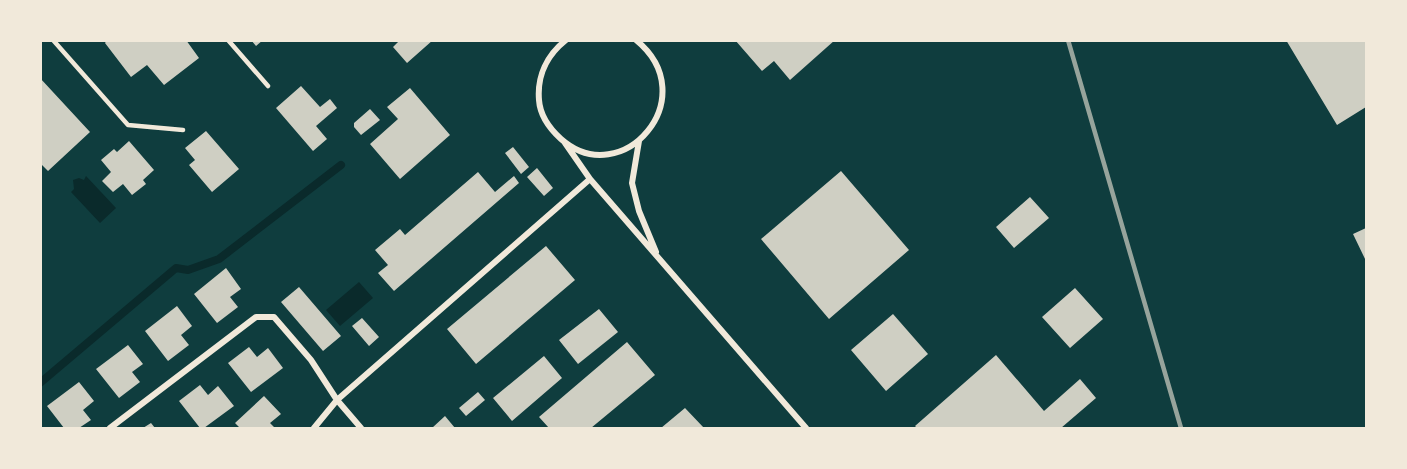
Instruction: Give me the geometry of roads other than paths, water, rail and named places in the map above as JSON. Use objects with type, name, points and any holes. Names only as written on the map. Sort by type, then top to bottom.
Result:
[{"type":"street","points":[[566,40],[548,59],[538,89],[545,120],[565,143],[590,179],[806,429]]},
{"type":"street","points":[[565,143],[579,151],[611,154],[639,141],[651,129],[660,114],[663,97],[662,80],[657,63],[647,49],[636,40]]},
{"type":"street","points":[[639,141],[632,183],[639,211],[658,258]]},
{"type":"street","points":[[314,429],[337,400],[590,179]]},
{"type":"street","points":[[110,429],[256,317],[273,317],[310,360],[337,400],[361,429]]},
{"type":"lane","points":[[53,40],[128,125],[183,130]]},
{"type":"lane","points":[[228,40],[268,86]]},
{"type":"water","points":[[86,176],[116,208],[100,223],[71,192],[74,189],[73,180],[79,178],[84,180]]},
{"type":"water","points":[[359,282],[373,298],[340,326],[326,310]]},
{"type":"waterway","points":[[40,383],[176,268],[188,270],[219,259],[341,165]]},
{"type":"railway","points":[[1068,40],[1181,428]]}]
